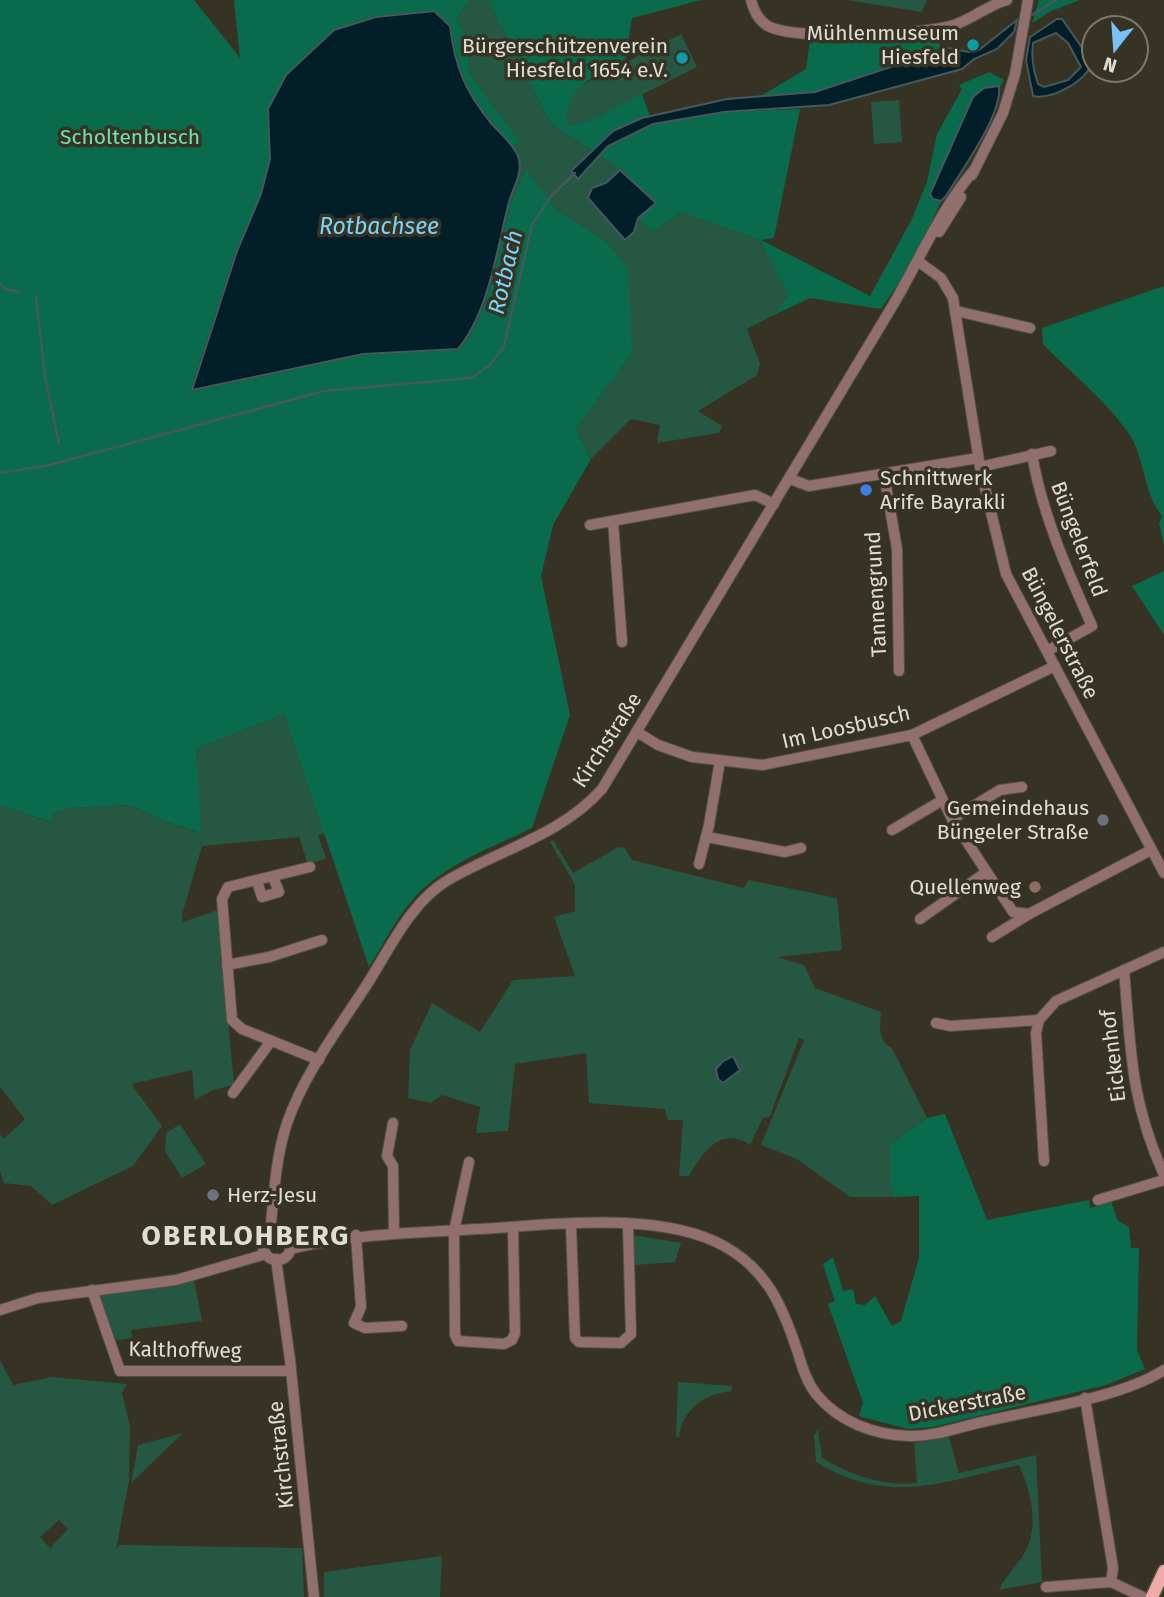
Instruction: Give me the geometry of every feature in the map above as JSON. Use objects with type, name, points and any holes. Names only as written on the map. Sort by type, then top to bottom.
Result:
[{"type":"main road","points":[[1152,1597],[1164,1571]]},
{"type":"street","points":[[751,0],[757,16],[777,30],[833,35],[952,26],[979,16],[1007,0]]},
{"type":"street","name":"Kirchstraße","points":[[276,1233],[274,1193],[277,1162],[288,1123],[319,1060],[404,925],[428,896],[447,881],[566,822],[602,789],[928,247],[942,214],[975,169],[1003,113],[1015,74],[1026,3]]},
{"type":"street","name":"Büngelerstraße","points":[[919,262],[948,287],[957,311],[979,463],[1006,574],[1164,873]]},
{"type":"street","points":[[957,311],[1030,328]]},
{"type":"street","points":[[790,480],[809,486],[1051,451]]},
{"type":"street","name":"Büngelerfeld","points":[[1032,454],[1036,480],[1058,548],[1092,626],[1047,651]]},
{"type":"street","name":"Tannengrund","points":[[884,474],[897,549],[899,671]]},
{"type":"street","points":[[590,525],[755,495],[774,504]]},
{"type":"street","points":[[613,521],[622,642]]},
{"type":"street","name":"Im Loosbusch","points":[[637,732],[659,746],[692,757],[762,765],[912,735],[1055,666]]},
{"type":"street","points":[[912,735],[941,801],[985,873],[1013,912],[1029,914]]},
{"type":"street","points":[[699,864],[707,837],[720,761]]},
{"type":"street","points":[[952,820],[1000,790],[1022,787]]},
{"type":"street","points":[[892,830],[941,801]]},
{"type":"street","points":[[707,837],[785,852],[801,848]]},
{"type":"street","points":[[992,937],[1029,914],[1151,850]]},
{"type":"street","points":[[310,867],[228,887],[222,899],[232,1020],[242,1029],[319,1060]]},
{"type":"street","points":[[920,919],[985,873]]},
{"type":"street","points":[[257,881],[262,897],[279,892],[273,877]]},
{"type":"street","points":[[227,965],[269,957],[322,940]]},
{"type":"street","name":"Eickenhof","points":[[1039,1020],[1056,1001],[1164,952]]},
{"type":"street","name":"Eickenhof","points":[[1098,1200],[1164,1178],[1147,1137],[1137,1103],[1130,1065],[1124,970]]},
{"type":"street","points":[[936,1023],[950,1026],[1039,1020],[1036,1033],[1044,1161]]},
{"type":"street","points":[[233,1093],[271,1041]]},
{"type":"street","points":[[393,1124],[387,1156],[393,1166],[394,1233]]},
{"type":"street","points":[[470,1163],[454,1231],[455,1335],[458,1341],[464,1344],[504,1344],[512,1340],[515,1332],[513,1228]]},
{"type":"street","points":[[571,1225],[575,1338],[579,1342],[621,1343],[631,1334],[628,1225]]},
{"type":"street","name":"Dickerstraße","points":[[0,1310],[38,1298],[176,1280],[319,1241],[394,1233],[628,1225],[659,1227],[708,1238],[736,1253],[759,1271],[783,1311],[807,1380],[830,1408],[843,1419],[894,1435],[928,1435],[1085,1398],[1127,1387],[1164,1370]]},
{"type":"street","points":[[276,1233],[278,1251]]},
{"type":"street","points":[[276,1233],[278,1251]]},
{"type":"street","points":[[356,1236],[361,1307],[354,1323],[365,1328],[402,1326]]},
{"type":"street","name":"Kirchstraße","points":[[278,1251],[314,1597]]},
{"type":"street","name":"Kalthoffweg","points":[[92,1290],[120,1371],[292,1371]]},
{"type":"street","points":[[1085,1398],[1113,1568],[1111,1582]]},
{"type":"street","points":[[1046,1587],[1111,1582],[1143,1597]]},
{"type":"green space","name":"Scholtenbusch","points":[[0,0],[194,0],[240,58],[234,0],[469,0],[456,20],[470,42],[469,73],[519,141],[513,146],[479,104],[464,77],[451,25],[434,10],[376,16],[334,29],[286,75],[268,109],[269,159],[261,193],[236,250],[190,392],[364,355],[459,350],[470,335],[486,300],[511,204],[526,169],[557,210],[607,242],[628,269],[632,353],[576,429],[591,459],[553,525],[541,576],[570,715],[532,828],[454,866],[426,886],[401,914],[369,967],[284,714],[196,749],[201,833],[162,820],[130,805],[70,808],[52,814],[51,822],[0,806]]},
{"type":"green space","name":"Rotbachsee","points":[[469,0],[488,0],[550,123],[623,171],[656,203],[640,219],[653,232],[680,212],[760,240],[790,295],[774,315],[747,329],[760,364],[757,375],[698,411],[722,426],[719,433],[657,443],[660,425],[631,419],[591,459],[576,429],[632,353],[607,242],[557,210],[526,170],[511,205],[485,301],[470,336],[459,350],[364,355],[190,393],[236,250],[261,193],[269,159],[268,109],[286,75],[334,29],[376,16],[434,10],[451,25],[455,57],[519,141],[469,73],[470,42],[456,20]]},
{"type":"green space","points":[[488,0],[701,0],[632,18],[625,62],[585,82],[568,107],[566,120],[571,125],[593,119],[642,94],[653,124],[724,112],[800,109],[774,238],[761,240],[870,296],[911,221],[927,182],[937,134],[962,89],[959,85],[989,72],[1004,80],[933,199],[941,201],[915,259],[881,309],[810,298],[774,315],[789,295],[760,240],[680,212],[653,232],[639,219],[655,203],[623,171],[550,123]]},
{"type":"green space","points":[[847,0],[927,0],[922,12]]},
{"type":"green space","points":[[1039,0],[1080,0],[1051,11],[1032,23]]},
{"type":"green space","points":[[681,34],[697,67],[593,119],[571,125],[566,120],[568,104],[576,88]]},
{"type":"green space","points":[[937,37],[941,48],[815,92],[759,97],[806,69],[810,40]]},
{"type":"green space","points":[[899,100],[902,142],[874,144],[871,102]]},
{"type":"green space","points":[[1164,286],[1164,545],[1159,523],[1162,516],[1151,496],[1133,441],[1108,408],[1043,344],[1042,328]]},
{"type":"green space","points":[[1164,571],[1164,635],[1132,586]]},
{"type":"green space","points":[[284,714],[325,833],[318,835],[326,858],[308,865],[299,837],[202,846],[182,915],[183,922],[218,910],[234,1085],[213,1090],[195,1100],[192,1070],[131,1084],[162,1126],[133,1166],[52,1205],[31,1186],[4,1183],[0,1171],[0,1134],[4,1139],[25,1119],[0,1087],[0,806],[50,822],[52,814],[70,808],[130,805],[200,833],[196,749]]},
{"type":"green space","points":[[553,840],[573,873],[618,847],[625,848],[632,860],[744,888],[748,880],[837,898],[842,950],[777,957],[804,965],[815,988],[881,1012],[882,1037],[892,1048],[927,1118],[891,1144],[891,1187],[894,1197],[850,1197],[797,1159],[761,1145],[804,1040],[799,1038],[770,1116],[763,1118],[750,1145],[730,1138],[714,1144],[700,1158],[689,1176],[679,1176],[683,1120],[668,1120],[665,1109],[589,1103],[586,1053],[515,1064],[508,1131],[476,1133],[480,1107],[442,1095],[431,1103],[408,1098],[410,1050],[432,1003],[480,1032],[513,980],[575,976],[554,917],[575,911],[575,885],[550,842]]},
{"type":"green space","points":[[945,1114],[987,1220],[1089,1200],[1090,1208],[1111,1201],[1118,1221],[1129,1227],[1131,1248],[1139,1248],[1137,1350],[1145,1369],[1106,1385],[933,1427],[908,1429],[859,1416],[863,1403],[828,1304],[835,1301],[823,1264],[833,1257],[843,1291],[853,1289],[856,1304],[865,1305],[875,1296],[892,1326],[901,1321],[919,1258],[919,1196],[894,1197],[891,1187],[891,1144],[927,1118]]},
{"type":"green space","points":[[180,1124],[206,1164],[182,1178],[165,1151],[166,1133]]},
{"type":"green space","points":[[633,1235],[681,1243],[675,1262],[634,1265]]},
{"type":"green space","points":[[194,1280],[202,1321],[131,1330],[132,1338],[112,1341],[99,1293],[176,1286]]},
{"type":"green space","points":[[0,1360],[13,1385],[52,1377],[127,1384],[122,1393],[130,1427],[129,1480],[116,1550],[120,1545],[302,1548],[304,1597],[0,1597]],"holes":[[[59,1520],[68,1529],[50,1548],[40,1537]]]},
{"type":"green space","points":[[678,1382],[732,1386],[731,1391],[704,1399],[696,1405],[685,1418],[679,1437],[676,1437]]},
{"type":"green space","points":[[818,1430],[822,1458],[844,1470],[892,1483],[917,1483],[914,1443],[949,1437],[959,1473],[1036,1455],[1042,1582],[999,1590],[1024,1554],[1032,1533],[1030,1498],[1019,1465],[941,1483],[893,1487],[868,1484],[843,1476],[816,1462],[814,1435]]},
{"type":"green space","points":[[183,1433],[131,1483],[138,1445]]},
{"type":"green space","points":[[442,1556],[440,1597],[324,1597],[324,1572]]},
{"type":"water","name":"Rotbachsee","points":[[434,11],[450,26],[458,66],[474,100],[513,147],[520,162],[491,279],[469,334],[458,349],[363,354],[192,390],[237,251],[261,194],[270,159],[268,109],[286,75],[334,30],[376,17]]},
{"type":"water","points":[[1057,19],[1062,19],[1080,45],[1080,65],[1068,43],[1056,33],[1033,43],[1033,64],[1038,84],[1044,87],[1068,80],[1080,68],[1080,79],[1059,92],[1033,96],[1026,60],[1030,37]]},
{"type":"water","points":[[1017,20],[1014,32],[997,49],[974,59],[962,69],[829,105],[724,112],[653,124],[608,146],[578,179],[571,171],[613,131],[642,118],[727,99],[815,92],[948,48],[969,52],[979,50]]},
{"type":"water","points":[[999,86],[995,111],[980,142],[946,196],[941,201],[933,199],[930,194],[973,97],[984,88]]},
{"type":"water","points":[[620,170],[656,203],[638,218],[634,232],[625,240],[588,198],[592,188],[606,183]]},
{"type":"water","points":[[733,1056],[740,1070],[723,1083],[718,1079],[716,1069],[723,1061]]},
{"type":"waterway","name":"Rotbach","points":[[1030,16],[1056,0]]},
{"type":"waterway","name":"Rotbach","points":[[0,473],[50,465],[324,391],[471,378],[490,365],[504,346],[532,225],[551,196],[575,173]]},
{"type":"waterway","points":[[0,283],[5,289],[20,292]]},
{"type":"waterway","points":[[36,297],[45,377],[59,443]]},
{"type":"place","name":"Mühlenmuseum Hiesfeld","points":[[973,45]]},
{"type":"place","name":"Bürgerschützenverein Hiesfeld 1654 e.V.","points":[[682,58]]},
{"type":"place","name":"Schnittwerk Arife Bayrakli","points":[[866,490]]},
{"type":"place","name":"Gemeindehaus Büngeler Straße","points":[[1103,820]]},
{"type":"place","name":"Quellenweg","points":[[1035,887]]},
{"type":"place","name":"Herz-Jesu","points":[[213,1195]]},
{"type":"district","name":"OBERLOHBERG","points":[[246,1235]]}]
